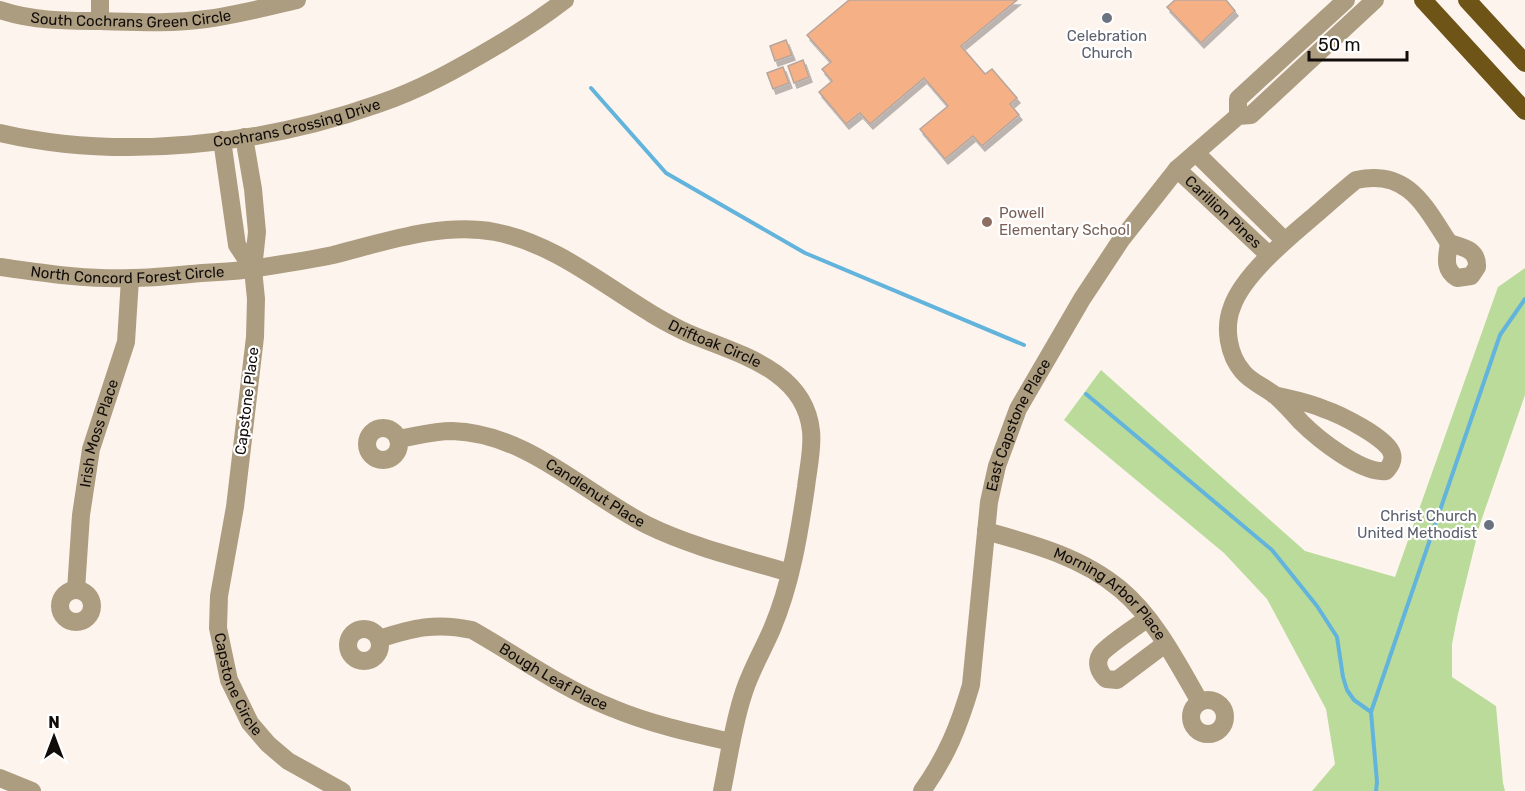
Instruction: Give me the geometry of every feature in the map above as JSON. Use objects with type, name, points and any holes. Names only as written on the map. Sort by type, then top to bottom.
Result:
[{"type":"main road","points":[[1423,0],[1525,111]]},
{"type":"main road","points":[[1467,0],[1525,63]]},
{"type":"street","points":[[100,0],[100,21]]},
{"type":"street","name":"South Cochrans Green Circle","points":[[0,10],[37,19],[155,22],[205,20],[242,14],[297,0]]},
{"type":"street","name":"Cochrans Crossing Drive","points":[[0,134],[65,144],[141,146],[222,141],[310,124],[378,105],[423,86],[459,68],[526,28],[565,0]]},
{"type":"street","name":"East Capstone Place","points":[[1238,116],[1238,99],[1346,0]]},
{"type":"street","name":"East Capstone Place","points":[[922,791],[956,734],[971,685],[989,502],[997,466],[1018,409],[1058,338],[1114,249],[1178,169],[1238,116],[1251,115],[1375,0]]},
{"type":"street","name":"Capstone Place","points":[[230,533],[255,337],[256,299],[253,269],[257,232],[253,189],[244,137]]},
{"type":"street","name":"Capstone Place","points":[[222,141],[237,245],[253,269]]},
{"type":"street","name":"Carillion Pines","points":[[1196,153],[1285,241]]},
{"type":"street","name":"Carillion Pines","points":[[1178,169],[1269,255]]},
{"type":"street","points":[[1274,394],[1326,409],[1387,445],[1392,454],[1392,462],[1386,471],[1378,472],[1364,466],[1315,436],[1274,394],[1243,372],[1234,358],[1228,334],[1228,320],[1232,305],[1239,291],[1269,255],[1356,180],[1371,177],[1402,185],[1415,194],[1449,243]]},
{"type":"street","name":"Driftoak Circle","points":[[253,269],[328,256],[410,236],[446,231],[493,232],[516,237],[550,252],[684,331],[767,367],[786,379],[803,402],[808,415],[811,451],[790,573],[773,627],[744,690],[731,742],[725,785]]},
{"type":"street","name":"North Concord Forest Circle","points":[[0,267],[83,277],[130,279],[253,269]]},
{"type":"street","name":"Irish Moss Place","points":[[76,590],[81,515],[91,448],[126,342],[130,279]]},
{"type":"street","name":"Candlenut Place","points":[[398,439],[450,431],[467,432],[497,439],[536,457],[645,524],[666,534],[790,573]]},
{"type":"street","name":"Morning Arbor Place","points":[[986,531],[1037,545],[1075,561],[1120,589],[1147,618],[1200,702]]},
{"type":"street","name":"Capstone Circle","points":[[230,533],[219,596],[218,628],[229,680],[250,723],[268,744],[288,761],[342,791]]},
{"type":"street","points":[[1147,618],[1101,653],[1098,664],[1100,673],[1106,679],[1117,680],[1165,644]]},
{"type":"street","name":"Bough Leaf Place","points":[[379,639],[417,627],[454,626],[472,630],[586,697],[683,731],[731,742]]},
{"type":"street","points":[[0,778],[32,791]]},
{"type":"green space","points":[[1525,268],[1525,395],[1480,524],[1452,644],[1452,677],[1496,706],[1505,791],[1312,791],[1335,764],[1326,709],[1267,599],[1224,553],[1064,420],[1101,370],[1305,551],[1395,577],[1498,287]]},
{"type":"building","points":[[849,0],[1017,0],[961,46],[985,74],[992,69],[1017,98],[1010,104],[1019,115],[982,146],[973,136],[945,159],[920,129],[948,106],[924,78],[870,124],[860,113],[846,124],[819,92],[832,81],[822,69],[831,62],[807,35]]},
{"type":"building","points":[[1175,0],[1226,0],[1235,11],[1201,43],[1167,7]]},
{"type":"building","points":[[786,40],[792,55],[775,61],[770,46]]},
{"type":"building","points":[[803,60],[809,77],[794,83],[788,66]]},
{"type":"building","points":[[783,67],[789,83],[773,89],[767,73]]},
{"type":"waterway","points":[[591,88],[666,173],[805,253],[1024,345]]},
{"type":"waterway","points":[[1371,712],[1500,335],[1525,299]]},
{"type":"waterway","points":[[1086,394],[1272,550],[1317,606],[1337,637],[1347,690],[1354,700],[1371,712],[1376,791]]},
{"type":"place","name":"Celebration Church","points":[[1107,18]]},
{"type":"place","name":"Powell Elementary School","points":[[987,222]]},
{"type":"place","name":"Christ Church United Methodist","points":[[1489,525]]}]
